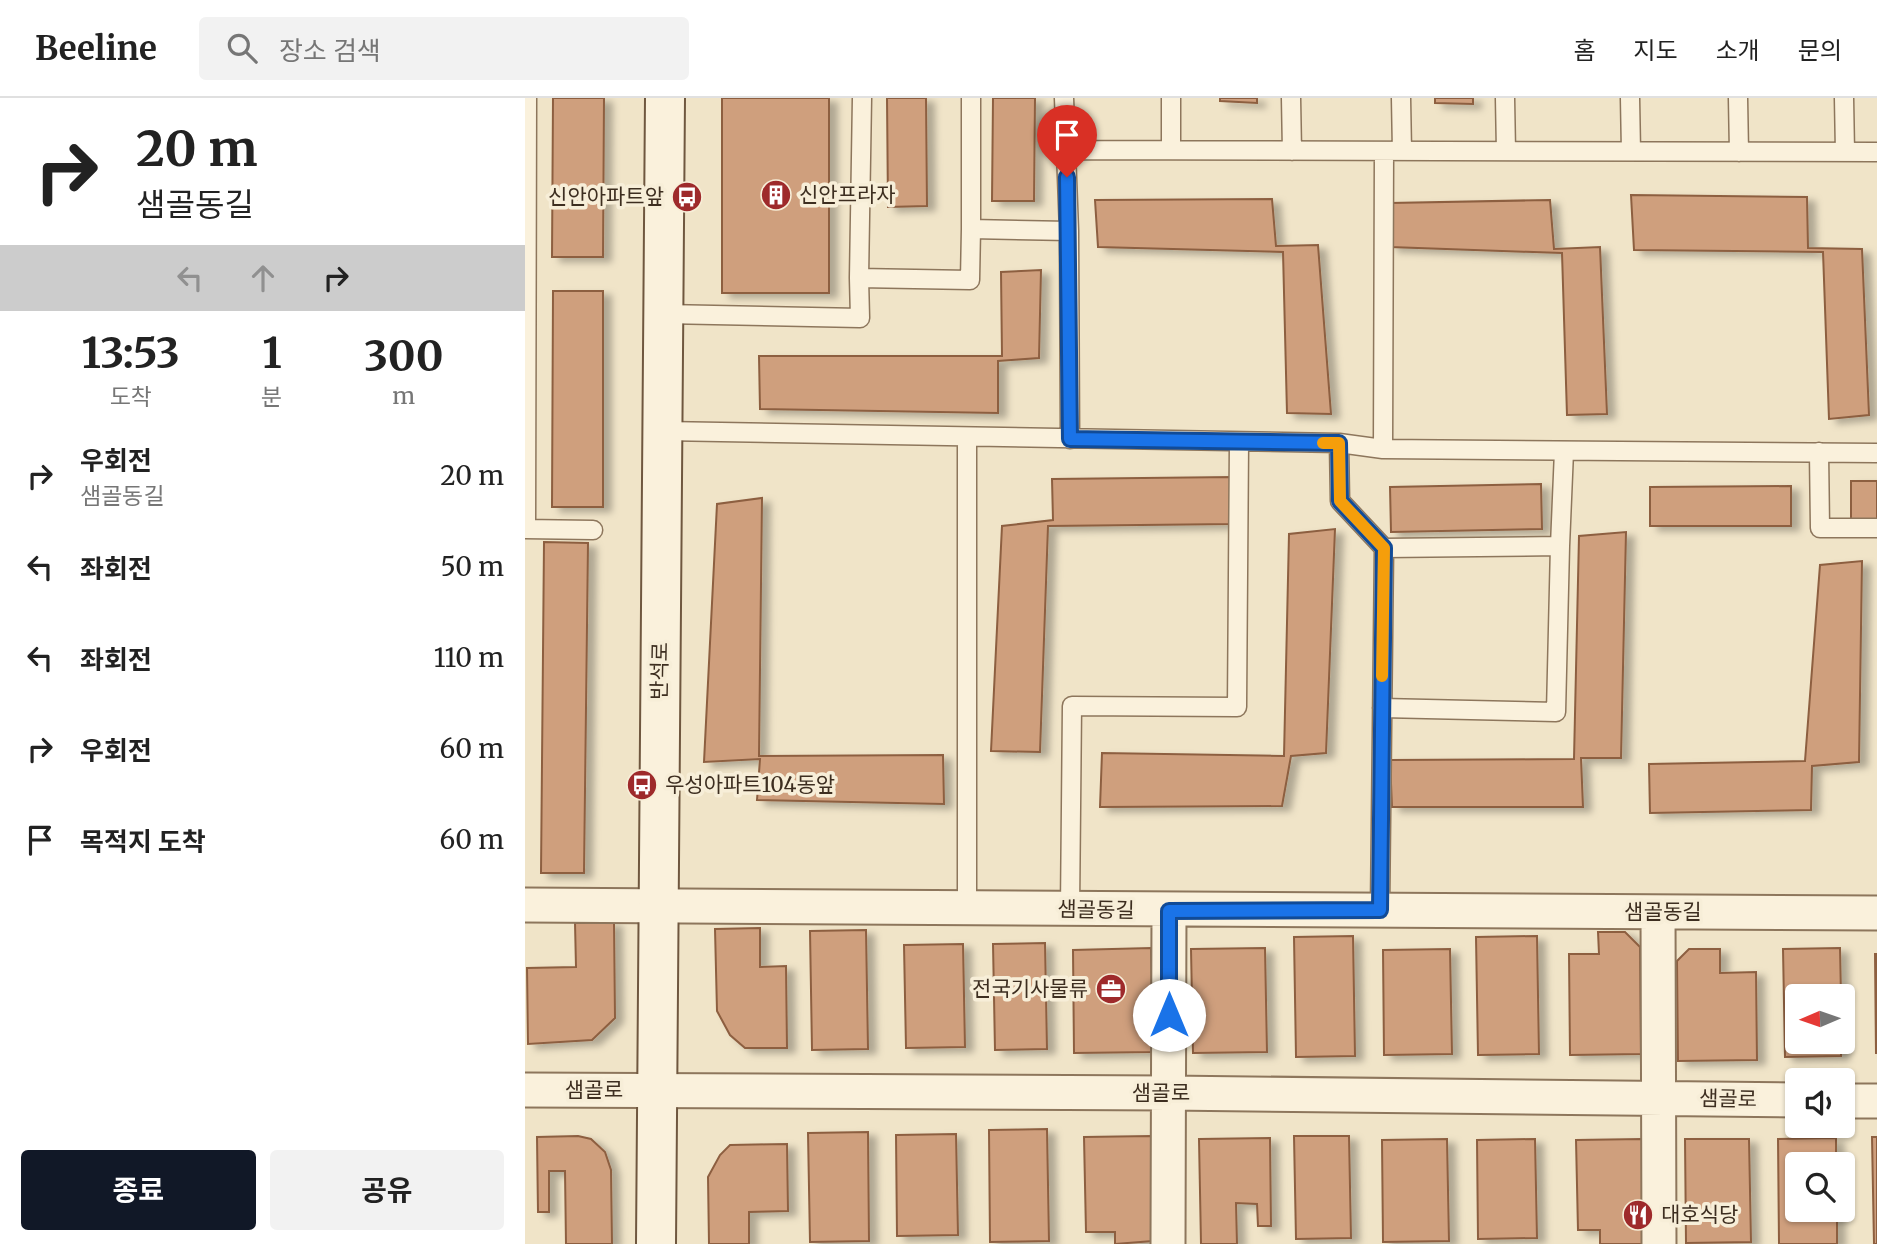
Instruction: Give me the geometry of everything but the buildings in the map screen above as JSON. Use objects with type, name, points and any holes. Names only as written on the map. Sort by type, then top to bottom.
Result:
[{"type":"street","name":"반석로","points":[[656,1244],[656,906],[665,98]]},
{"type":"street","name":"샘골동길","points":[[525,905],[1169,911],[1877,913]]},
{"type":"street","points":[[1168,1244],[1169,911]]},
{"type":"street","points":[[1658,912],[1659,1244]]},
{"type":"street","name":"샘골로","points":[[525,1090],[1785,1100]]},
{"type":"street","points":[[1855,1101],[1877,1101]]},
{"type":"lane","points":[[527,98],[526,529],[593,530]]},
{"type":"lane","points":[[664,314],[860,318],[862,98]]},
{"type":"lane","points":[[859,278],[970,280],[971,98]]},
{"type":"lane","points":[[1065,98],[1070,439]]},
{"type":"lane","points":[[1171,98],[1171,150]]},
{"type":"lane","points":[[1291,98],[1291,151]]},
{"type":"lane","points":[[1383,449],[1393,151],[1401,98]]},
{"type":"lane","points":[[1506,98],[1506,151]]},
{"type":"lane","points":[[1630,98],[1630,151]]},
{"type":"lane","points":[[1738,98],[1739,152]]},
{"type":"lane","points":[[1844,98],[1845,152]]},
{"type":"lane","points":[[1066,150],[1877,152]]},
{"type":"lane","points":[[971,229],[1069,231]]},
{"type":"lane","points":[[663,431],[1339,443],[1383,449],[1877,453]]},
{"type":"lane","points":[[967,437],[967,908]]},
{"type":"lane","points":[[1070,909],[1072,706],[1237,707],[1239,442]]},
{"type":"lane","points":[[1339,443],[1340,501],[1384,548],[1380,910]]},
{"type":"lane","points":[[1382,708],[1556,712],[1564,452]]},
{"type":"lane","points":[[1819,452],[1820,528],[1877,528]]},
{"type":"lane","points":[[1384,548],[1560,546]]},
{"type":"slow traffic","points":[[1323,443],[1339,443],[1340,501],[1384,548],[1382,676]]},
{"type":"place","name":"신안프라자","points":[[776,195]]},
{"type":"place","name":"신안아파트앞","points":[[687,197]]},
{"type":"place","name":"우성아파트104동앞","points":[[642,785]]},
{"type":"place","name":"전국기사물류","points":[[1111,989]]},
{"type":"place","name":"대호식당","points":[[1638,1215]]},
{"type":"route","points":[[1067,177],[1070,439],[1339,443],[1340,501],[1384,548],[1380,910],[1169,911],[1169,1015]]}]
